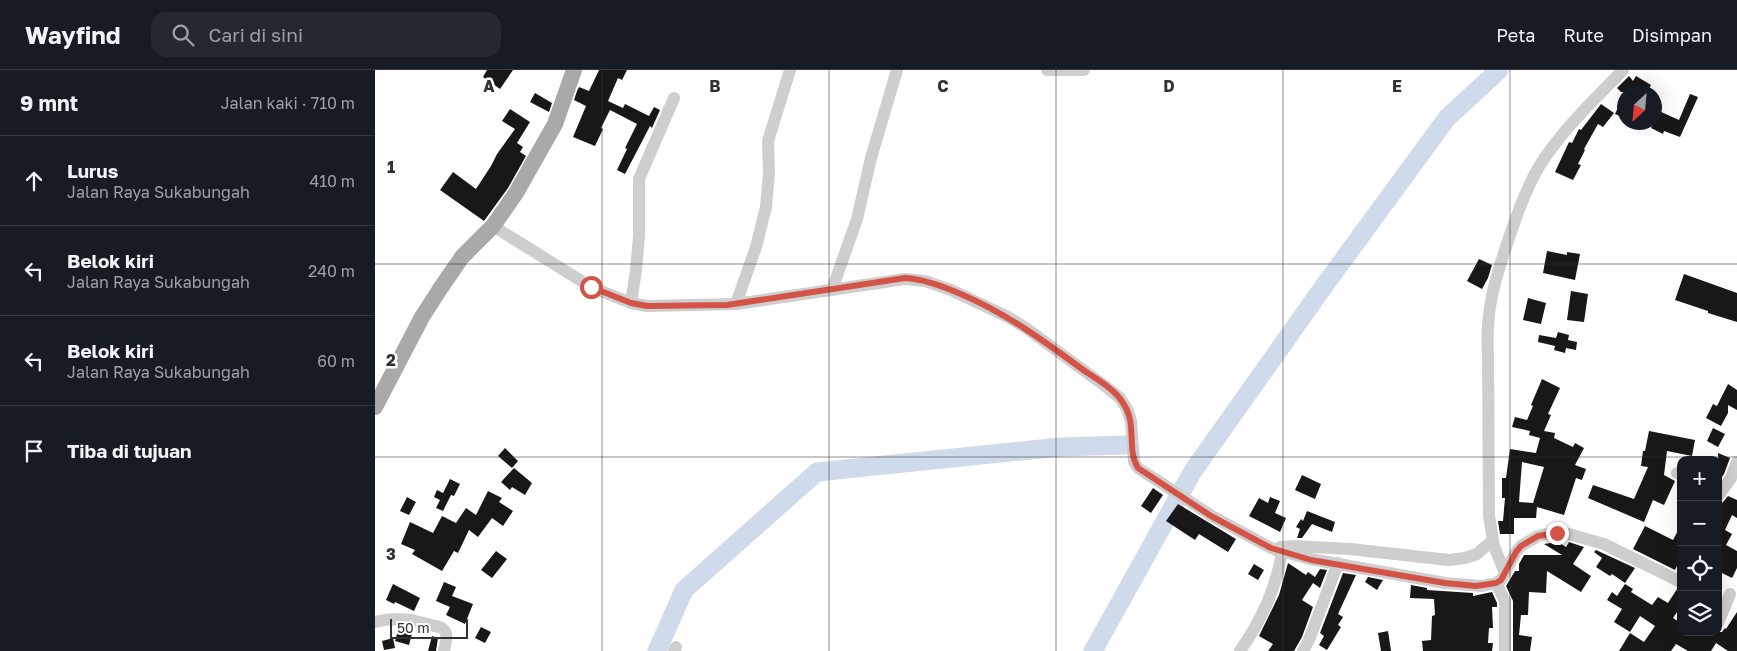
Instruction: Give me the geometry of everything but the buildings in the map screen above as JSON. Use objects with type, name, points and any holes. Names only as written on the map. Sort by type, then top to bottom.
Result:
[{"type":"main road","points":[[375,407],[407,345],[440,289],[462,257],[493,226],[516,192],[555,124],[574,70]]},
{"type":"street","points":[[736,304],[756,247],[765,207],[769,173],[768,141],[790,70]]},
{"type":"street","points":[[832,290],[857,219],[871,158],[897,70]]},
{"type":"street","points":[[1047,70],[1084,70]]},
{"type":"street","points":[[1505,573],[1497,556],[1489,516],[1489,354],[1487,331],[1493,290],[1516,216],[1540,165],[1571,124],[1623,70]]},
{"type":"street","points":[[631,303],[637,270],[639,179],[674,98]]},
{"type":"street","points":[[493,226],[591,287],[631,303],[647,306],[736,304],[905,278],[951,290],[1008,317],[1026,328],[1120,398],[1127,409],[1131,421],[1135,462],[1138,468],[1149,477],[1211,516],[1280,552],[1311,560],[1338,563],[1445,583],[1476,586],[1496,583],[1505,573],[1521,546],[1538,536],[1557,533],[1595,540],[1677,580]]},
{"type":"street","points":[[1722,490],[1731,478],[1737,462]]},
{"type":"street","points":[[1240,651],[1250,637],[1270,599],[1280,547],[1351,549],[1449,560],[1477,554],[1493,540]]},
{"type":"street","points":[[1303,651],[1338,563]]},
{"type":"street","points":[[1496,583],[1505,601],[1505,651]]},
{"type":"street","points":[[1722,612],[1729,593]]},
{"type":"street","points":[[375,622],[387,619],[410,619],[442,628],[445,630],[447,637],[444,651]]},
{"type":"waterway","points":[[1093,651],[1193,471],[1324,286],[1447,118],[1499,70]]},
{"type":"waterway","points":[[657,651],[684,590],[817,472],[1060,447],[1125,445]]},
{"type":"route","points":[[591,287],[631,303],[647,306],[727,305],[772,300],[905,278],[925,281],[951,290],[1008,317],[1105,386],[1120,398],[1127,409],[1133,431],[1132,442],[1135,462],[1138,468],[1211,516],[1283,553],[1311,560],[1338,563],[1445,583],[1487,586],[1501,580],[1521,546],[1538,536],[1557,533]]}]
